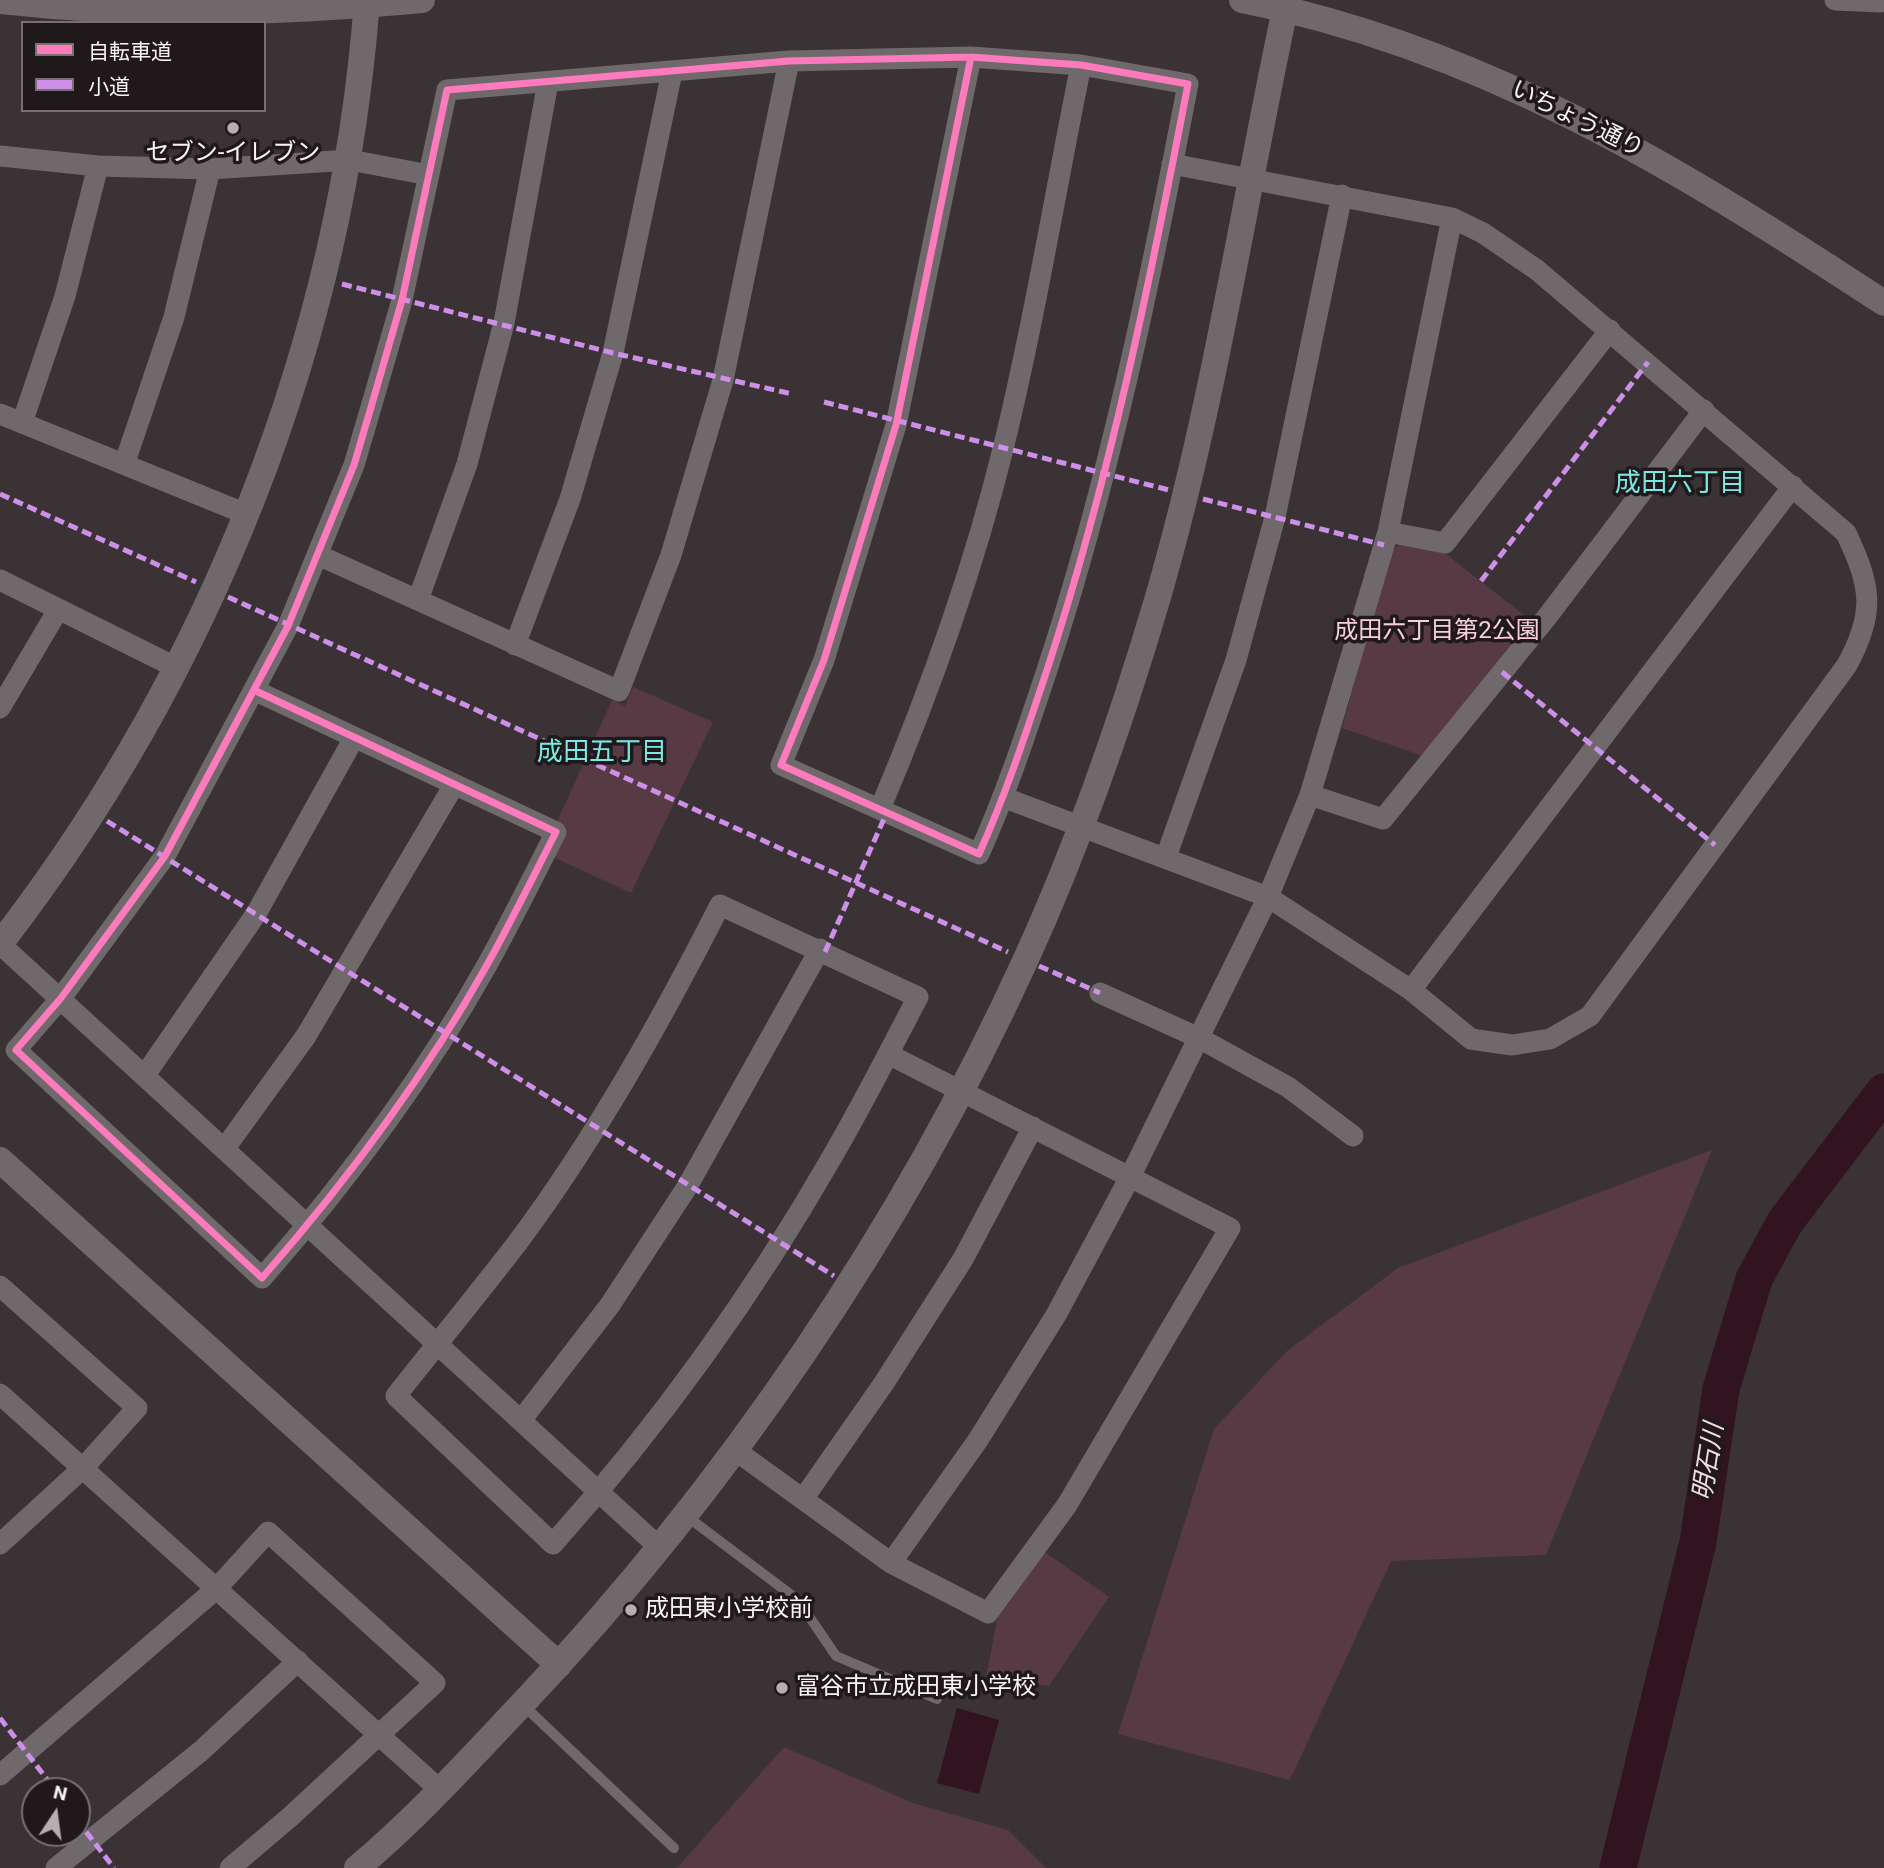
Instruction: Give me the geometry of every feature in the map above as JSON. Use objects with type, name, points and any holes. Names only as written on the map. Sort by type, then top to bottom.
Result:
[{"type":"street","points":[[0,1],[122,12],[206,12],[422,0]]},
{"type":"street","name":"いちょう通り","points":[[1242,0],[1286,5],[1428,54],[1532,96],[1698,183],[1884,303]]},
{"type":"street","points":[[1835,0],[1881,2]]},
{"type":"street","points":[[367,3],[350,160],[313,319],[276,435],[246,514],[177,668],[91,817],[43,889],[0,944],[660,1548]]},
{"type":"street","points":[[366,1865],[559,1665],[660,1548],[735,1450],[847,1284],[960,1090],[1026,960],[1081,825],[1145,639],[1186,494],[1203,424],[1286,5]]},
{"type":"street","points":[[256,691],[556,832],[487,965],[446,1034],[308,1226],[262,1278],[16,1050],[61,998],[165,856],[256,691],[288,626],[354,465],[402,300],[447,90],[789,61],[971,57],[1081,65],[1188,84],[1149,284],[1105,476],[1062,625],[1004,798],[979,854],[781,765],[824,660],[896,425],[971,57]]},
{"type":"street","points":[[318,555],[619,691],[671,555],[723,380],[789,61]]},
{"type":"street","points":[[880,809],[917,720],[971,560],[1003,449],[1081,65]]},
{"type":"street","points":[[515,645],[570,499],[613,353],[673,72]]},
{"type":"street","points":[[418,600],[467,464],[504,323],[548,82]]},
{"type":"street","points":[[0,156],[98,166],[210,169],[350,160],[429,175]]},
{"type":"street","points":[[1004,798],[1268,897],[1411,990],[1471,1039],[1512,1045],[1550,1039],[1590,1016],[1847,665],[1876,604],[1846,533],[1610,330],[1537,270],[1483,233],[1452,218],[1252,177],[1172,164]]},
{"type":"street","points":[[22,423],[65,296],[98,166]]},
{"type":"street","points":[[125,462],[174,317],[210,169]]},
{"type":"street","points":[[1166,857],[1236,660],[1275,517],[1342,195]]},
{"type":"street","points":[[891,1563],[978,1440],[1056,1315],[1130,1177],[1268,897],[1310,795],[1388,532],[1452,218]]},
{"type":"street","points":[[1388,532],[1444,543],[1610,330]]},
{"type":"street","points":[[1310,795],[1383,819],[1547,617],[1704,410]]},
{"type":"street","points":[[0,414],[125,462],[246,514]]},
{"type":"street","points":[[1411,990],[1793,486]]},
{"type":"street","points":[[0,580],[177,668]]},
{"type":"street","points":[[0,708],[58,610]]},
{"type":"street","points":[[145,1075],[256,914],[354,738]]},
{"type":"street","points":[[225,1148],[306,1036],[453,785]]},
{"type":"street","points":[[720,905],[820,949],[918,997],[832,1157],[695,1370],[600,1491],[553,1544],[396,1396],[519,1241],[595,1126],[668,1007],[720,905]]},
{"type":"street","points":[[522,1419],[610,1305],[687,1187],[820,949]]},
{"type":"street","points":[[1100,993],[1199,1038],[1289,1087],[1353,1136]]},
{"type":"street","points":[[735,1450],[891,1563],[988,1612],[1067,1505],[1230,1228],[888,1054]]},
{"type":"street","points":[[803,1499],[884,1383],[956,1270],[1033,1127]]},
{"type":"street","points":[[0,1160],[559,1665]]},
{"type":"street","points":[[0,1286],[137,1408],[84,1467],[0,1544]]},
{"type":"street","points":[[0,1394],[440,1790]]},
{"type":"street","points":[[0,1775],[216,1589],[268,1532],[435,1683],[230,1868]]},
{"type":"street","points":[[56,1868],[201,1751],[298,1661]]},
{"type":"lane","points":[[685,1516],[798,1600],[812,1616],[822,1639],[836,1656],[937,1699]]},
{"type":"lane","points":[[522,1704],[674,1848]]},
{"type":"green space","name":"成田六丁目第2公園","points":[[1402,543],[1446,554],[1530,620],[1423,756],[1342,728],[1391,550]]},
{"type":"green space","points":[[633,687],[713,722],[631,893],[553,857],[567,827],[557,822],[612,700],[625,706]]},
{"type":"green space","points":[[1712,1150],[1546,1555],[1391,1561],[1290,1780],[1118,1734],[1214,1429],[1288,1350],[1398,1268]]},
{"type":"green space","points":[[1045,1552],[1109,1597],[1049,1686],[986,1678],[997,1620]]},
{"type":"green space","points":[[784,1747],[913,1803],[1008,1830],[1046,1868],[677,1868]]},
{"type":"shaded area","points":[[957,1708],[999,1720],[979,1794],[937,1783]]},
{"type":"waterway","name":"明石川","points":[[1618,1868],[1698,1542],[1721,1389],[1754,1279],[1785,1222],[1884,1092]]},
{"type":"marked path","points":[[342,284],[613,353],[792,394]]},
{"type":"marked path","points":[[1481,581],[1648,362]]},
{"type":"marked path","points":[[824,402],[1169,490]]},
{"type":"marked path","points":[[0,494],[196,582]]},
{"type":"marked path","points":[[1203,499],[1384,545]]},
{"type":"marked path","points":[[228,597],[1008,952]]},
{"type":"marked path","points":[[1502,672],[1715,845]]},
{"type":"marked path","points":[[825,952],[887,812]]},
{"type":"marked path","points":[[107,821],[834,1276]]},
{"type":"marked path","points":[[1039,966],[1100,993]]},
{"type":"marked path","points":[[0,1718],[45,1777]]},
{"type":"marked path","points":[[91,1838],[114,1868]]},
{"type":"cycle path","points":[[256,691],[556,832],[487,965],[411,1088],[354,1166],[262,1278],[16,1050],[61,998],[165,856],[288,626],[354,465],[402,300],[447,90],[789,61],[971,57],[1081,65],[1188,84],[1127,379],[1090,525],[1047,670],[1007,786],[979,854],[781,765],[824,660],[896,425],[971,57]]},
{"type":"place","name":"セブン-イレブン","points":[[233,128]]},
{"type":"place","name":"成田東小学校前","points":[[631,1610]]},
{"type":"place","name":"富谷市立成田東小学校","points":[[782,1688]]},
{"type":"district","name":"成田六丁目","points":[[1680,484]]},
{"type":"district","name":"成田五丁目","points":[[602,753]]}]
